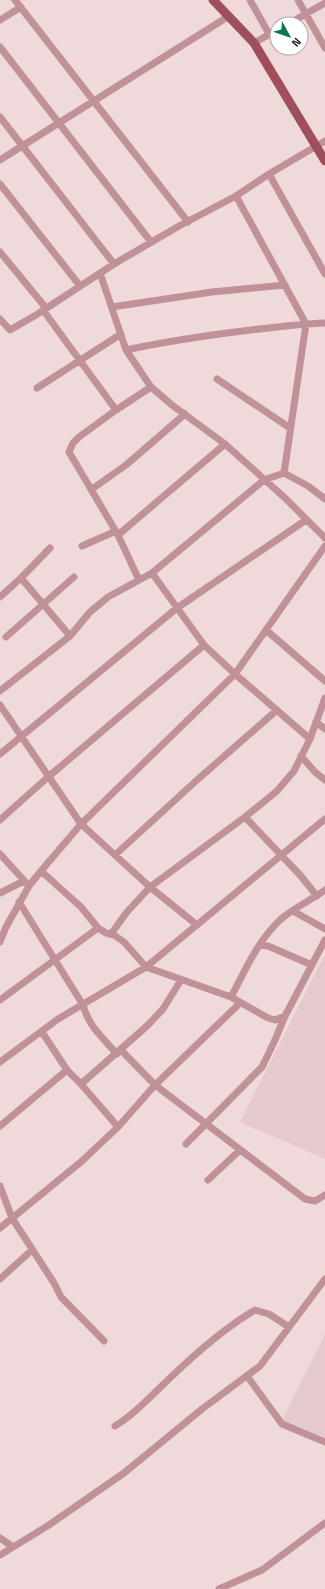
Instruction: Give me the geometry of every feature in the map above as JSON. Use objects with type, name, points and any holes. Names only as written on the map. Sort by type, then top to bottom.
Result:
[{"type":"main road","points":[[213,0],[254,43],[317,145],[325,161]]},
{"type":"street","points":[[15,0],[188,222]]},
{"type":"street","points":[[250,0],[269,34],[254,43]]},
{"type":"street","points":[[298,0],[325,48]]},
{"type":"street","points":[[302,16],[325,4]]},
{"type":"street","points":[[0,20],[21,7]]},
{"type":"street","points":[[0,160],[229,16]]},
{"type":"street","points":[[0,47],[151,242]]},
{"type":"street","points":[[0,117],[114,264]]},
{"type":"street","points":[[0,319],[10,330],[114,264],[151,242],[236,196],[269,174],[325,141]]},
{"type":"street","points":[[269,174],[325,274]]},
{"type":"street","points":[[0,184],[80,286]]},
{"type":"street","points":[[236,196],[306,324],[284,473]]},
{"type":"street","points":[[0,252],[45,309],[80,361],[116,410]]},
{"type":"street","points":[[100,273],[126,350],[151,387],[225,444],[325,538]]},
{"type":"street","points":[[112,307],[212,292],[285,285]]},
{"type":"street","points":[[126,350],[162,342],[209,335],[325,323]]},
{"type":"street","points":[[37,388],[121,334]]},
{"type":"street","points":[[217,379],[290,428]]},
{"type":"street","points":[[139,580],[117,533],[69,452],[73,443],[79,437],[151,387]]},
{"type":"street","points":[[92,489],[126,465],[185,414]]},
{"type":"street","points":[[82,546],[117,533],[225,444]]},
{"type":"street","points":[[0,691],[70,636],[90,612],[108,597],[152,574],[264,480],[284,473],[308,486],[325,499]]},
{"type":"street","points":[[0,754],[177,608],[306,520]]},
{"type":"street","points":[[0,893],[26,883],[41,871],[81,824],[235,674],[325,546]]},
{"type":"street","points":[[0,597],[50,548]]},
{"type":"street","points":[[152,574],[204,645],[276,710],[310,738]]},
{"type":"street","points":[[6,636],[74,577]]},
{"type":"street","points":[[21,578],[70,636]]},
{"type":"street","points":[[266,630],[325,681]]},
{"type":"street","points":[[0,820],[48,777],[204,645]]},
{"type":"street","points":[[111,934],[127,912],[150,887],[245,817],[277,791],[294,771],[310,738],[325,698]]},
{"type":"street","points":[[0,704],[81,824],[150,887],[197,925]]},
{"type":"street","points":[[115,855],[276,710]]},
{"type":"street","points":[[316,722],[325,729]]},
{"type":"street","points":[[301,756],[315,772],[325,780]]},
{"type":"street","points":[[245,817],[317,896]]},
{"type":"street","points":[[0,1062],[42,1032],[58,1018],[83,1005],[146,967],[325,819]]},
{"type":"street","points":[[0,854],[26,883]]},
{"type":"street","points":[[41,871],[81,907],[98,928],[106,934],[111,934],[124,942],[146,967],[231,997],[268,1018],[275,1020],[285,1016]]},
{"type":"street","points":[[0,942],[6,926],[19,902],[26,883]]},
{"type":"street","points":[[231,997],[260,945],[281,919],[325,890]]},
{"type":"street","points":[[19,902],[83,1005],[86,1018],[93,1028],[155,1084],[305,1199],[315,1201],[325,1195]]},
{"type":"street","points":[[293,911],[325,929]]},
{"type":"street","points":[[0,1000],[98,928]]},
{"type":"street","points":[[186,1144],[206,1122],[245,1086],[262,1067],[285,1016],[325,940]]},
{"type":"street","points":[[260,945],[268,946],[312,965]]},
{"type":"street","points":[[81,1084],[119,1052],[163,1009],[181,980]]},
{"type":"street","points":[[0,1228],[82,1161],[118,1127],[155,1084],[240,1003]]},
{"type":"street","points":[[42,1032],[67,1070],[118,1127]]},
{"type":"street","points":[[0,1126],[67,1070]]},
{"type":"street","points":[[208,1180],[240,1150]]},
{"type":"street","points":[[0,1186],[12,1218],[54,1283],[61,1297],[104,1341]]},
{"type":"street","points":[[0,1279],[32,1250]]},
{"type":"street","points":[[0,1555],[49,1525],[124,1473],[202,1409],[260,1366],[325,1279]]},
{"type":"street","points":[[114,1426],[130,1417],[171,1377],[202,1350],[240,1319],[255,1310],[269,1314],[289,1327]]},
{"type":"street","points":[[247,1376],[282,1424],[325,1442]]},
{"type":"street","points":[[219,1589],[262,1570],[325,1523]]},
{"type":"street","points":[[0,1538],[13,1547]]},
{"type":"shaded area","points":[[325,954],[325,1159],[240,1122]]},
{"type":"shaded area","points":[[325,1334],[325,1438],[282,1421]]}]
